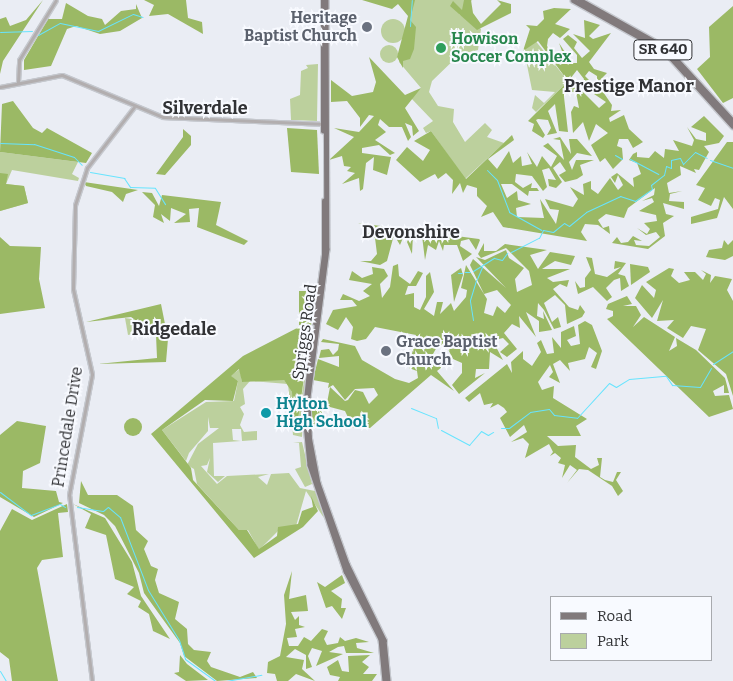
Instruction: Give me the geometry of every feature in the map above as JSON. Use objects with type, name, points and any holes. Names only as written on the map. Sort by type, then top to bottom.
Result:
[{"type":"main road","name":"Spriggs Road","points":[[325,0],[324,255],[305,400],[306,439],[316,486],[343,562],[380,639],[386,681]]},
{"type":"main road","name":"SR 640","points":[[573,0],[661,48],[733,126]]},
{"type":"main road","name":"SR 640","points":[[580,0],[666,48],[733,121]]},
{"type":"street","points":[[18,82],[19,60],[56,0]]},
{"type":"street","points":[[0,87],[18,82],[65,75],[134,107],[176,118],[324,124]]},
{"type":"street","name":"Princedale Drive","points":[[92,681],[69,495],[92,374],[73,289],[75,205],[86,169],[134,107]]},
{"type":"green space","points":[[43,0],[3,61],[0,74],[0,19],[6,17],[10,26],[26,20]]},
{"type":"green space","points":[[144,0],[186,0],[188,18],[202,22],[203,34],[168,14],[149,16],[154,5]]},
{"type":"green space","points":[[362,0],[415,0],[410,20],[416,27],[414,49],[410,59],[403,61],[403,68],[397,57],[408,16],[398,4],[392,9]]},
{"type":"green space","points":[[413,0],[472,0],[459,14],[481,29],[478,50],[460,54],[432,81],[429,92],[438,106],[454,109],[453,122],[465,142],[485,123],[492,130],[487,137],[504,143],[465,179],[431,131],[426,133],[423,128],[433,121],[410,97],[421,88],[399,62]]},
{"type":"green space","points":[[464,0],[471,0],[473,13],[481,24],[501,4],[497,0],[511,4],[511,13],[477,30],[450,6],[453,1],[462,10]]},
{"type":"green space","points":[[66,3],[88,16],[102,19],[105,25],[121,11],[136,9],[136,4],[142,18],[120,31],[100,34],[76,26],[67,29],[51,66],[24,70],[24,60],[48,19],[62,19]]},
{"type":"green space","points":[[733,6],[733,98],[723,103],[697,69],[710,57],[709,27]]},
{"type":"green space","points":[[554,8],[571,9],[555,24],[570,29],[560,38],[553,33],[548,39],[547,46],[560,65],[566,62],[559,43],[572,63],[577,63],[577,55],[563,39],[568,35],[577,42],[574,48],[582,58],[590,51],[573,34],[585,38],[584,20],[600,25],[589,36],[593,39],[611,33],[589,62],[594,69],[607,73],[597,83],[597,76],[589,71],[585,76],[594,85],[587,91],[582,87],[584,79],[577,70],[570,79],[599,108],[606,102],[594,94],[601,89],[612,105],[611,111],[621,110],[609,118],[610,122],[624,115],[629,129],[643,142],[633,148],[628,139],[619,139],[617,146],[622,148],[623,159],[613,169],[605,158],[600,162],[591,145],[608,133],[596,124],[589,141],[583,122],[573,133],[571,112],[574,106],[579,108],[576,92],[566,92],[564,97],[568,132],[559,131],[555,104],[548,111],[557,133],[547,135],[551,128],[548,120],[538,119],[536,120],[545,135],[543,138],[532,131],[534,124],[528,121],[568,81],[538,41],[523,51],[530,29],[526,25],[537,26],[544,19],[543,11]]},
{"type":"green space","points":[[393,19],[402,22],[405,31],[402,40],[393,43],[384,40],[381,31],[384,22]]},
{"type":"green space","points":[[534,39],[568,81],[536,112],[532,108],[535,95],[544,103],[555,92],[532,90],[524,50]]},
{"type":"green space","points":[[385,45],[393,45],[398,50],[396,61],[385,63],[380,58],[380,50]]},
{"type":"green space","points":[[369,57],[405,95],[421,88],[405,108],[419,131],[413,136],[412,126],[405,123],[411,137],[408,141],[402,127],[389,127],[380,119],[378,125],[386,132],[375,140],[395,153],[390,155],[379,145],[362,148],[362,153],[391,157],[387,175],[373,170],[374,157],[366,163],[363,189],[360,191],[359,178],[342,184],[355,173],[347,171],[351,167],[344,166],[342,156],[329,160],[354,137],[334,128],[359,132],[374,116],[369,115],[360,127],[360,118],[347,101],[331,102],[331,80],[352,96],[373,92],[376,82]]},
{"type":"green space","points":[[318,64],[317,121],[291,120],[290,99],[300,95],[301,71],[308,68],[306,65]]},
{"type":"green space","points":[[13,101],[33,128],[42,133],[47,128],[92,153],[86,163],[0,152],[2,104]]},
{"type":"green space","points":[[704,116],[724,136],[719,143],[704,146],[709,152],[699,170],[694,169],[696,173],[680,166],[681,175],[667,183],[669,193],[682,191],[670,194],[669,201],[684,202],[684,209],[663,203],[666,214],[674,216],[663,223],[665,236],[648,249],[612,243],[617,237],[621,243],[628,242],[633,236],[642,241],[634,240],[636,245],[649,246],[660,237],[656,232],[646,235],[637,228],[647,234],[650,229],[644,223],[657,221],[656,215],[639,211],[654,202],[652,198],[642,201],[654,195],[655,188],[628,208],[624,218],[606,214],[598,220],[603,228],[609,226],[610,234],[598,225],[585,224],[581,232],[587,241],[503,227],[493,212],[481,217],[487,206],[477,196],[477,188],[467,185],[463,193],[460,183],[452,194],[453,180],[446,173],[438,179],[435,174],[420,182],[396,160],[407,147],[423,161],[430,150],[414,141],[431,131],[466,179],[512,135],[514,140],[488,159],[497,169],[509,151],[513,163],[521,156],[522,166],[532,164],[527,152],[537,167],[542,156],[551,167],[557,156],[543,146],[548,143],[564,160],[560,140],[553,139],[560,137],[571,154],[569,139],[577,139],[592,156],[577,153],[569,162],[572,170],[576,160],[594,160],[580,165],[583,175],[577,179],[565,182],[559,175],[566,171],[560,162],[553,168],[562,182],[556,188],[549,186],[548,179],[556,180],[549,168],[542,170],[547,187],[543,191],[532,176],[516,174],[515,182],[523,188],[532,183],[531,188],[537,188],[539,191],[529,191],[528,196],[512,184],[501,184],[507,198],[517,191],[518,200],[531,204],[516,208],[517,217],[544,218],[540,199],[556,224],[559,210],[550,209],[545,199],[573,207],[578,199],[570,187],[584,195],[583,184],[591,181],[591,189],[598,194],[610,178],[618,190],[623,185],[618,175],[615,183],[611,177],[617,173],[634,187],[633,178],[641,174],[637,163],[629,160],[633,154],[637,152],[637,157],[649,158],[655,151],[664,158],[665,149],[679,151],[673,140],[692,146],[694,140],[687,127],[696,139],[706,141],[706,133],[691,127]]},
{"type":"green space","points":[[287,128],[317,130],[319,174],[291,172]]},
{"type":"green space","points":[[183,129],[191,136],[191,145],[165,175],[156,174],[183,137]]},
{"type":"green space","points":[[727,142],[733,142],[733,209],[724,197],[717,218],[691,224],[691,217],[718,209],[720,200],[715,198],[711,206],[698,200],[705,188],[696,185]]},
{"type":"green space","points":[[0,152],[78,162],[72,174],[79,178],[78,181],[12,170],[6,184],[24,186],[28,203],[0,211]]},
{"type":"green space","points":[[0,173],[8,174],[6,184],[24,186],[28,203],[0,211]]},
{"type":"green space","points":[[84,182],[138,190],[126,194],[123,202],[112,192],[86,186]]},
{"type":"green space","points":[[142,192],[152,193],[159,206],[162,195],[221,202],[216,225],[248,241],[244,245],[197,227],[199,208],[189,209],[190,222],[174,223],[186,214],[171,208],[170,221],[161,214],[164,223],[153,217],[155,205]]},
{"type":"green space","points":[[358,223],[480,240],[476,250],[469,239],[461,241],[460,246],[472,254],[463,261],[457,245],[444,245],[443,251],[439,241],[436,250],[428,245],[425,260],[422,236],[413,235],[412,254],[407,242],[411,234],[405,233],[400,245],[397,240],[401,233],[395,231],[387,261],[380,265],[360,261],[371,261],[377,254],[375,238],[363,234],[383,230]]},
{"type":"green space","points":[[0,237],[10,246],[41,247],[39,279],[45,308],[0,314]]},
{"type":"green space","points":[[724,240],[728,245],[733,240],[733,256],[725,260],[706,257],[709,250],[722,248]]},
{"type":"green space","points":[[484,243],[484,251],[496,251],[505,244],[547,250],[530,255],[538,269],[550,252],[575,256],[571,265],[555,261],[542,269],[570,269],[547,278],[553,282],[569,280],[567,287],[560,284],[553,289],[569,307],[578,310],[580,305],[585,312],[582,317],[567,324],[565,305],[555,295],[544,303],[552,322],[558,317],[561,327],[554,329],[544,310],[538,303],[537,316],[544,319],[543,311],[552,330],[539,332],[539,321],[526,312],[536,337],[519,316],[520,328],[512,324],[504,333],[517,349],[507,357],[500,352],[509,344],[503,338],[463,348],[438,345],[433,354],[442,367],[437,371],[454,391],[431,375],[370,428],[353,428],[345,411],[330,407],[319,415],[311,435],[311,401],[327,403],[330,387],[345,401],[348,400],[355,390],[363,392],[369,404],[378,395],[374,388],[355,389],[345,400],[333,385],[328,388],[329,383],[313,380],[318,359],[339,367],[339,356],[319,358],[321,350],[329,349],[333,355],[338,350],[339,344],[321,342],[323,339],[355,346],[362,360],[395,379],[409,383],[418,378],[417,371],[409,368],[416,335],[375,327],[366,339],[357,341],[351,339],[353,327],[346,317],[338,330],[326,324],[333,310],[357,306],[352,300],[340,300],[343,294],[359,301],[370,296],[363,291],[372,284],[349,280],[352,271],[362,278],[373,274],[372,267],[384,269],[388,276],[380,284],[382,298],[390,287],[393,266],[398,264],[399,276],[410,284],[418,271],[423,273],[416,286],[408,286],[405,295],[414,293],[414,307],[420,310],[426,297],[426,276],[430,272],[434,292],[424,309],[434,316],[437,302],[443,302],[440,314],[451,303],[454,311],[466,297],[467,290],[461,288],[466,265],[487,299],[484,313],[493,316],[497,306],[505,313],[511,305],[497,290],[484,294],[470,265],[473,259],[506,288],[476,257],[485,260],[506,250],[509,258],[524,268],[515,279],[517,292],[532,285],[529,271],[506,248],[481,258],[478,254]]},
{"type":"green space","points":[[586,257],[592,258],[595,274],[607,277],[621,267],[614,269],[615,261],[626,263],[618,274],[625,276],[629,286],[621,291],[620,278],[614,280],[606,288],[612,297],[607,301],[593,287],[578,294],[575,281],[580,288],[585,287],[585,278],[591,270]]},
{"type":"green space","points":[[630,264],[648,267],[650,272],[631,285]]},
{"type":"green space","points":[[461,268],[463,275],[454,302],[451,275]]},
{"type":"green space","points":[[669,268],[674,269],[671,276],[679,283],[690,280],[684,272],[695,272],[703,280],[706,274],[701,270],[711,275],[710,283],[715,276],[732,279],[727,290],[733,301],[733,396],[726,374],[698,350],[706,329],[691,326],[683,338],[667,328],[674,320],[657,321],[663,300],[652,318],[635,298],[642,285],[654,298],[656,290],[646,282]]},
{"type":"green space","points":[[299,291],[306,291],[305,299],[314,301],[311,326],[299,325]]},
{"type":"green space","points":[[627,296],[632,304],[623,306],[636,306],[641,315],[633,327],[644,317],[675,337],[669,351],[677,346],[676,338],[696,350],[725,378],[729,393],[724,393],[724,385],[713,391],[715,396],[729,395],[733,409],[709,417],[607,319],[613,316],[613,311],[606,309],[608,304]]},
{"type":"green space","points":[[161,304],[168,339],[166,362],[98,364],[157,358],[156,335],[152,327],[148,329],[131,317],[86,322]]},
{"type":"green space","points":[[125,318],[138,320],[146,331],[128,335]]},
{"type":"green space","points":[[585,321],[592,325],[602,351],[596,369],[591,367],[597,353],[589,347],[585,359],[568,363],[570,371],[560,360],[553,364],[560,383],[549,377],[553,372],[550,365],[538,382],[542,390],[554,386],[553,398],[587,419],[576,426],[581,436],[547,436],[558,446],[576,445],[575,457],[591,469],[599,465],[597,458],[602,458],[600,477],[605,480],[613,482],[617,472],[621,472],[616,480],[623,491],[618,496],[612,486],[588,470],[579,469],[567,483],[577,470],[570,465],[562,478],[565,465],[558,463],[561,458],[555,453],[550,456],[553,452],[549,444],[525,458],[529,444],[523,438],[511,442],[527,432],[524,425],[510,437],[500,418],[507,412],[504,408],[498,404],[490,408],[493,403],[484,405],[480,393],[469,402],[465,398],[507,364],[512,373],[511,362],[523,351],[523,359],[532,366],[541,352],[537,343],[541,340],[547,354],[554,353],[552,337],[561,348],[561,332],[574,326],[576,336],[567,340],[571,346],[580,344],[578,325]]},
{"type":"green space","points":[[299,327],[311,328],[298,420],[293,421],[292,392],[284,380],[242,382],[239,369],[231,376],[238,381],[233,401],[205,400],[162,430],[191,468],[193,480],[239,530],[247,530],[259,549],[277,536],[278,527],[298,524],[302,511],[313,507],[311,496],[318,511],[303,527],[254,558],[151,434],[243,356]]},
{"type":"green space","points":[[495,345],[503,360],[490,352],[489,369],[476,369],[475,378],[485,373],[459,394],[452,385],[462,373],[462,363],[453,359],[448,349]]},
{"type":"green space","points":[[306,368],[302,437],[293,435],[288,386],[292,392],[293,420],[298,420]]},
{"type":"green space","points":[[240,369],[242,382],[249,380],[277,378],[284,380],[287,384],[250,381],[243,389],[245,404],[240,407],[244,414],[240,425],[244,432],[257,431],[257,440],[242,441],[241,429],[232,429],[233,440],[241,441],[213,443],[214,476],[225,476],[218,482],[207,472],[210,458],[207,465],[201,466],[217,484],[227,476],[269,474],[258,477],[267,485],[271,474],[289,473],[300,488],[315,491],[324,518],[306,491],[296,526],[278,531],[259,550],[248,530],[239,530],[197,484],[194,469],[187,465],[198,444],[219,428],[210,428],[208,417],[208,431],[189,453],[186,461],[162,430],[206,402],[234,401],[238,381],[230,376]]},
{"type":"green space","points":[[133,418],[139,421],[142,427],[139,433],[133,436],[127,433],[124,427],[127,421]]},
{"type":"green space","points":[[17,421],[46,426],[40,463],[23,471],[22,488],[56,491],[59,502],[63,503],[34,517],[0,497],[0,435]]},
{"type":"green space","points":[[302,442],[312,484],[305,487],[295,469],[301,467],[299,443],[293,443]]},
{"type":"green space","points":[[81,481],[88,495],[117,495],[133,506],[136,530],[148,541],[144,549],[151,566],[158,569],[155,580],[159,593],[179,602],[175,619],[187,629],[188,644],[194,650],[211,652],[207,661],[211,667],[240,677],[253,672],[257,678],[217,681],[184,656],[180,643],[144,593],[139,573],[115,526],[104,515],[79,503]]},
{"type":"green space","points":[[67,504],[68,512],[58,513],[63,557],[42,560],[37,568],[58,681],[12,681],[9,659],[0,652],[0,531],[12,509],[32,520]]},
{"type":"green space","points":[[73,504],[105,518],[132,562],[141,596],[170,639],[153,631],[149,614],[138,607],[141,601],[127,594],[134,587],[115,579],[106,535],[85,528],[91,514]]},
{"type":"green space","points":[[292,571],[289,599],[306,595],[308,611],[291,612],[295,620],[299,616],[299,625],[305,627],[295,629],[297,637],[287,638],[289,646],[298,646],[304,637],[311,641],[322,629],[328,631],[324,639],[327,645],[338,643],[340,637],[345,641],[356,638],[369,642],[356,643],[357,648],[374,653],[346,653],[344,646],[338,647],[329,652],[343,654],[316,666],[322,651],[312,648],[308,656],[312,667],[306,669],[306,655],[295,649],[286,657],[304,660],[302,669],[315,681],[296,674],[288,681],[277,681],[275,674],[267,673],[268,662],[280,656],[286,624],[284,595]]},
{"type":"green space","points":[[342,575],[345,583],[331,591],[342,599],[341,608],[346,608],[342,619],[332,606],[326,608],[317,582],[325,587]]},
{"type":"green space","points":[[180,655],[187,664],[208,680],[186,681],[174,673],[179,672]]},
{"type":"green space","points":[[370,655],[362,662],[369,667],[363,674],[377,674],[372,681],[338,681],[340,677],[330,675],[327,667],[338,660],[342,671],[349,672],[348,656]]},
{"type":"waterway","points":[[410,26],[412,0]]},
{"type":"waterway","points":[[38,35],[60,23],[98,31],[133,14],[143,17]]},
{"type":"waterway","points":[[0,32],[32,31]]},
{"type":"waterway","points":[[0,143],[34,144],[74,157],[82,165]]},
{"type":"waterway","points":[[511,252],[539,238],[543,230],[553,232],[564,223],[569,226],[586,212],[620,196],[635,201],[652,189],[651,185],[664,175],[666,166],[671,168],[671,160],[680,158],[683,164],[695,152],[707,158]]},
{"type":"waterway","points":[[615,155],[622,159]]},
{"type":"waterway","points":[[630,159],[658,174]]},
{"type":"waterway","points":[[710,160],[733,168]]},
{"type":"waterway","points":[[487,170],[497,180],[509,212],[541,230]]},
{"type":"waterway","points":[[90,172],[124,178],[130,187],[155,188],[165,204]]},
{"type":"waterway","points":[[473,271],[494,258],[502,260],[507,253]]},
{"type":"waterway","points":[[477,279],[482,267]]},
{"type":"waterway","points":[[733,271],[733,276]]},
{"type":"waterway","points":[[465,272],[470,272]]},
{"type":"waterway","points":[[473,320],[470,300],[476,280]]},
{"type":"waterway","points":[[733,281],[733,300]]},
{"type":"waterway","points":[[713,364],[733,351]]},
{"type":"waterway","points":[[501,428],[509,428],[530,412],[549,409],[554,415],[577,418],[609,383],[616,387],[629,379],[666,376],[672,385],[700,387],[711,368]]},
{"type":"waterway","points":[[411,408],[436,418],[438,428]]},
{"type":"waterway","points":[[441,430],[469,445],[481,431],[488,435],[493,432]]},
{"type":"waterway","points":[[0,492],[31,515],[60,504],[65,507]]},
{"type":"waterway","points":[[77,507],[103,511],[108,507],[120,517],[148,590],[179,640],[185,659],[215,681]]},
{"type":"waterway","points":[[0,671],[6,681]]},
{"type":"waterway","points":[[226,681],[261,675]]},
{"type":"place","name":"Heritage Baptist Church","points":[[367,27]]},
{"type":"place","name":"Howison Soccer Complex","points":[[441,48]]},
{"type":"place","name":"Grace Baptist Church","points":[[386,351]]},
{"type":"place","name":"Hylton High School","points":[[266,413]]},
{"type":"district","name":"Prestige Manor","points":[[629,86]]},
{"type":"district","name":"Silverdale","points":[[205,108]]},
{"type":"district","name":"Devonshire","points":[[411,232]]},
{"type":"district","name":"Ridgedale","points":[[174,329]]}]
